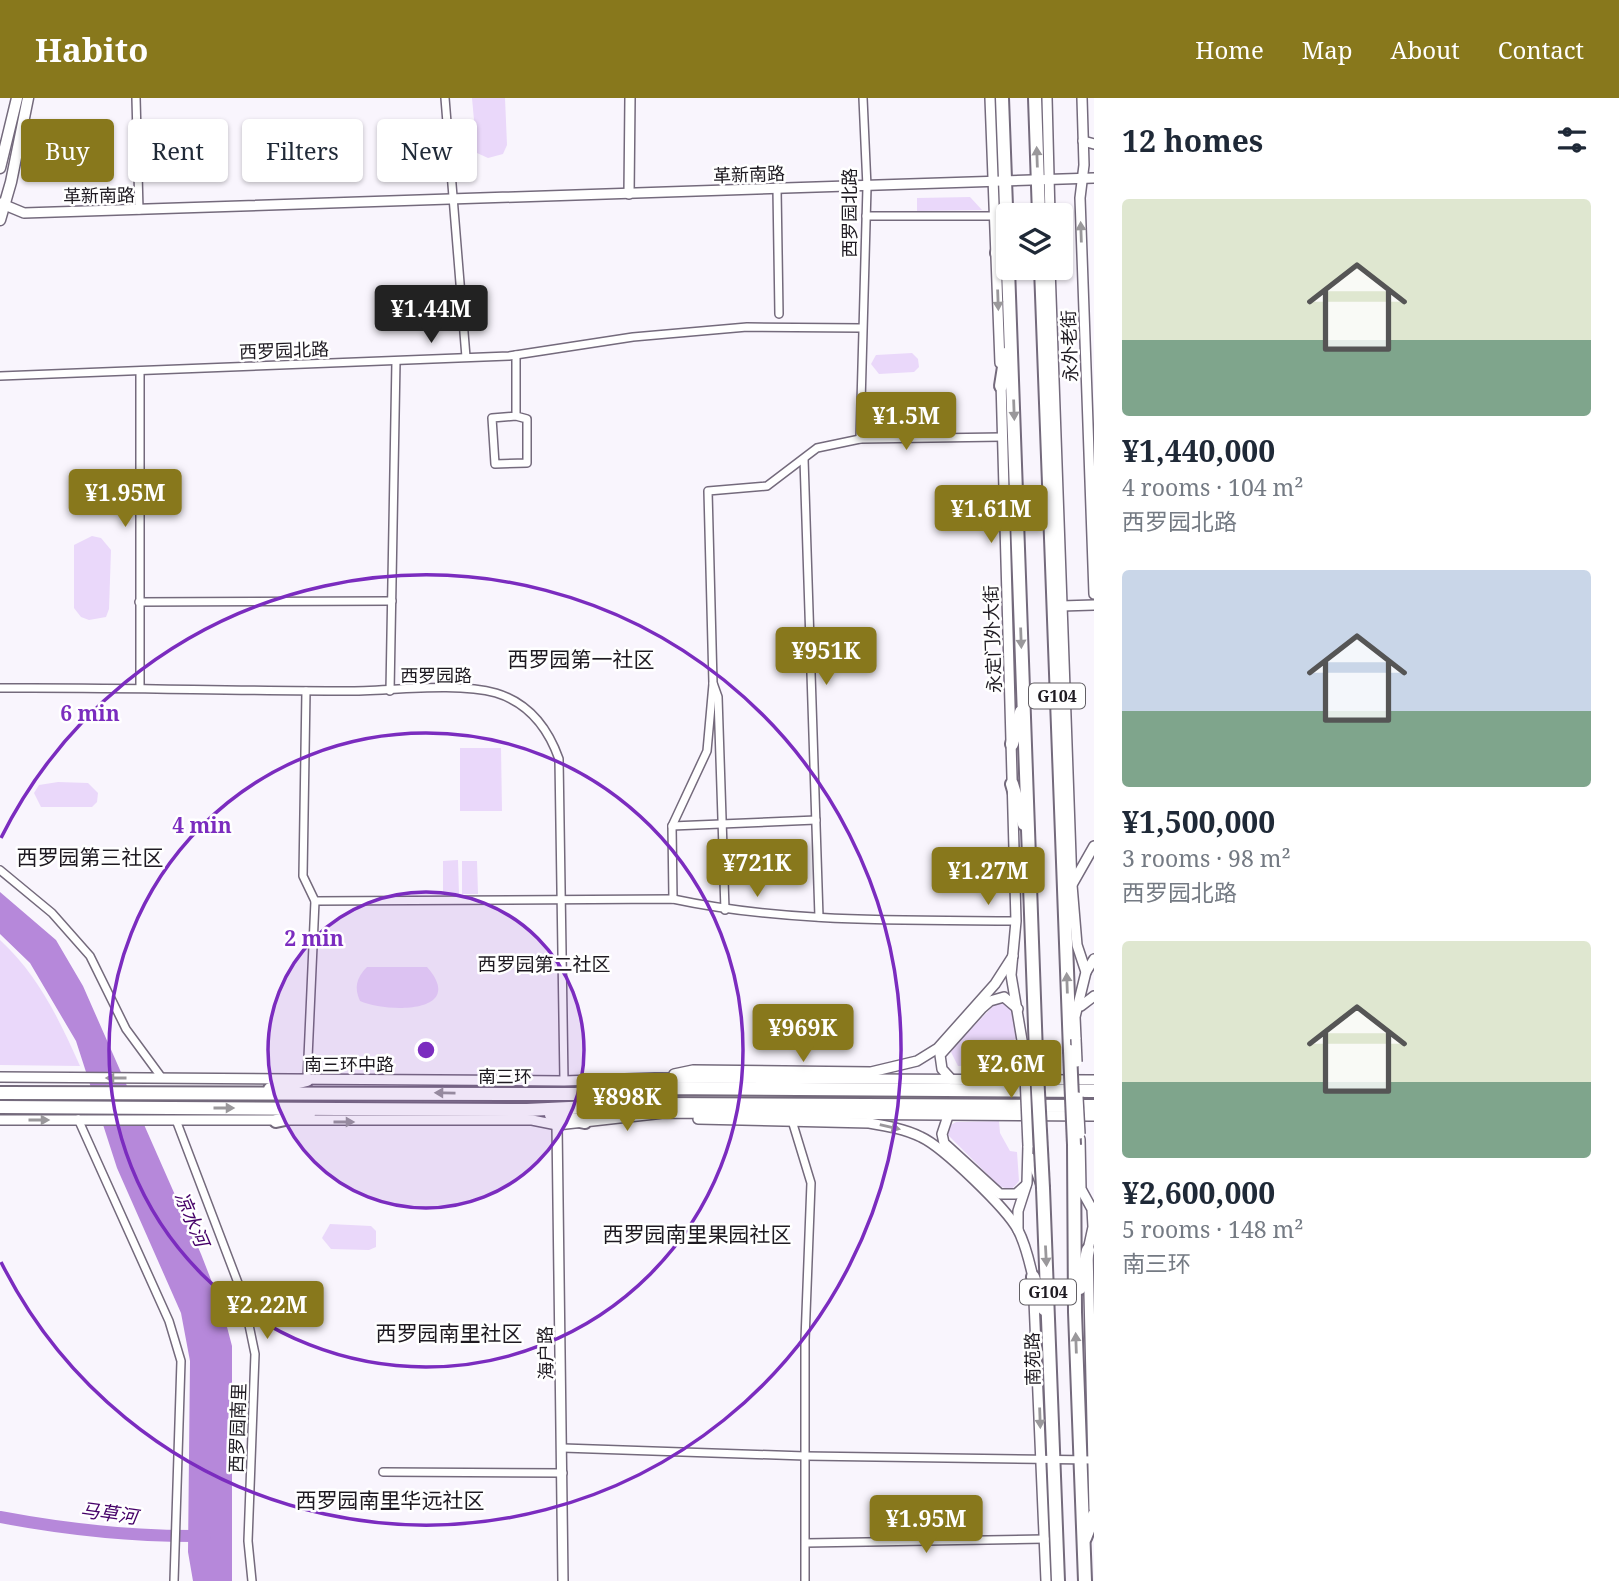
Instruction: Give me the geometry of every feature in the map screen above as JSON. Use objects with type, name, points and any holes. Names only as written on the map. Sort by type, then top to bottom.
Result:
[{"type":"highway","name":"永定门外大街","points":[[1002,98],[999,183],[1003,203]]},
{"type":"highway","points":[[1035,98],[1044,181],[1041,203]]},
{"type":"highway","name":"永定门外大街","points":[[1009,280],[1031,906],[1030,1053]]},
{"type":"highway","name":"G104","points":[[1041,280],[1077,1139],[1075,1312],[1088,1460],[1083,1542],[1085,1581]]},
{"type":"highway","points":[[1001,386],[1011,329]]},
{"type":"highway","points":[[1012,744],[1024,702]]},
{"type":"highway","points":[[1012,784],[1029,839]]},
{"type":"highway","name":"南苑路","points":[[1030,1053],[1050,1325],[1047,1459],[1058,1581]]},
{"type":"highway","points":[[245,1094],[307,1080]]},
{"type":"highway","points":[[634,1081],[657,1083]]},
{"type":"highway","name":"南三环","points":[[0,1107],[155,1093],[575,1094],[657,1083],[1094,1091]]},
{"type":"highway","name":"南三环","points":[[0,1093],[75,1099],[158,1113],[337,1109],[527,1110],[680,1104],[1094,1106]]},
{"type":"highway","points":[[664,1114],[680,1104]]},
{"type":"highway","points":[[276,1121],[337,1109]]},
{"type":"highway","points":[[527,1110],[585,1122]]},
{"type":"highway","points":[[1075,1312],[1091,1245]]},
{"type":"highway","points":[[1033,1277],[1050,1325]]},
{"type":"highway","points":[[1083,1542],[1094,1515]]},
{"type":"main road","points":[[0,168],[17,98]]},
{"type":"main road","points":[[0,220],[28,98]]},
{"type":"street","points":[[136,98],[139,210]]},
{"type":"street","points":[[446,98],[466,357]]},
{"type":"street","points":[[629,194],[630,98]]},
{"type":"street","name":"西罗园北路","points":[[860,439],[867,187],[863,98]]},
{"type":"street","name":"永定门外大街","points":[[990,98],[999,183],[996,234]]},
{"type":"street","points":[[1047,98],[1044,181],[1048,203]]},
{"type":"street","name":"永外老街","points":[[1082,98],[1080,198],[1094,594]]},
{"type":"street","points":[[1083,141],[1094,144]]},
{"type":"street","name":"革新南路","points":[[2,204],[24,213],[1094,178]]},
{"type":"street","points":[[777,189],[779,314]]},
{"type":"street","points":[[866,216],[995,216]]},
{"type":"street","name":"永定门外大街","points":[[998,280],[1016,921],[1016,952],[1012,975],[1030,1053]]},
{"type":"street","points":[[1050,280],[1072,885],[1077,946],[1086,972],[1094,979]]},
{"type":"street","name":"西罗园北路","points":[[0,376],[516,355],[633,337],[747,327],[861,328]]},
{"type":"street","points":[[516,355],[516,416]]},
{"type":"street","points":[[390,691],[396,361]]},
{"type":"street","points":[[140,371],[140,687]]},
{"type":"street","points":[[516,416],[527,418],[527,463],[495,464],[492,418],[516,416]]},
{"type":"street","points":[[673,899],[672,826],[707,751],[713,683],[708,491],[767,486],[817,448],[860,439],[1003,438]]},
{"type":"street","points":[[804,459],[819,917]]},
{"type":"street","points":[[139,602],[392,601]]},
{"type":"street","points":[[1061,606],[1094,605]]},
{"type":"street","points":[[713,683],[718,698],[726,910]]},
{"type":"street","name":"西罗园路","points":[[0,688],[140,687],[306,691],[464,689],[496,693],[522,706],[541,722],[559,759],[564,1082]]},
{"type":"street","points":[[306,691],[303,876],[315,901],[307,1080]]},
{"type":"street","points":[[672,826],[816,820]]},
{"type":"street","points":[[1072,885],[1094,846]]},
{"type":"street","points":[[0,870],[52,913],[90,956],[126,1029],[162,1078]]},
{"type":"street","points":[[315,901],[673,899],[726,910],[819,917],[1016,921]]},
{"type":"street","points":[[657,1083],[693,1070],[871,1072],[917,1061],[938,1048],[995,984],[1016,952],[1031,906]]},
{"type":"street","points":[[1073,1045],[1075,1017],[1086,972],[1094,959]]},
{"type":"street","points":[[1075,1017],[1083,1002],[1094,996]]},
{"type":"street","points":[[950,1079],[942,1069],[940,1055],[982,1008],[990,1001],[1004,998],[1020,1010]]},
{"type":"street","points":[[1030,1053],[1026,1185],[1018,1211],[1018,1230],[1033,1277],[1047,1459],[1046,1581]]},
{"type":"street","name":"南三环中路","points":[[0,1077],[634,1081]]},
{"type":"street","points":[[657,1083],[1094,1080]]},
{"type":"street","points":[[0,1120],[78,1119],[158,1113],[176,1120],[532,1120],[557,1125],[664,1114],[1094,1116]]},
{"type":"street","points":[[948,1116],[942,1134],[944,1143],[1000,1194],[1016,1194],[1026,1185]]},
{"type":"street","points":[[627,1118],[793,1124],[869,1123],[893,1127],[923,1138],[1003,1210],[1018,1230]]},
{"type":"street","points":[[78,1119],[169,1321],[181,1361],[174,1581]]},
{"type":"street","name":"西罗园南里","points":[[176,1120],[243,1296],[255,1354],[248,1541],[252,1581]]},
{"type":"street","points":[[793,1124],[811,1183],[805,1340],[805,1581]]},
{"type":"street","name":"海户路","points":[[557,1125],[563,1581]]},
{"type":"street","points":[[1077,1139],[1081,1189],[1092,1209],[1093,1227],[1088,1460],[1094,1509]]},
{"type":"street","points":[[1028,1146],[1035,1176],[1042,1188]]},
{"type":"street","points":[[1081,1189],[1094,1197]]},
{"type":"street","points":[[563,1448],[805,1456],[1088,1460]]},
{"type":"street","points":[[383,1472],[563,1473]]},
{"type":"street","points":[[806,1543],[1045,1539]]},
{"type":"shaded area","points":[[472,98],[505,98],[507,145],[503,154],[488,158],[477,153],[477,119],[474,119]]},
{"type":"shaded area","points":[[970,197],[982,210],[917,211],[917,198]]},
{"type":"shaded area","points":[[912,353],[918,359],[919,367],[914,372],[879,374],[871,364],[876,355]]},
{"type":"shaded area","points":[[92,536],[101,538],[111,550],[109,609],[106,617],[89,620],[81,617],[74,608],[74,545]]},
{"type":"shaded area","points":[[460,748],[501,748],[502,811],[460,811]]},
{"type":"shaded area","points":[[58,782],[88,783],[98,793],[97,802],[92,807],[41,807],[34,793],[39,785]]},
{"type":"shaded area","points":[[458,860],[459,894],[443,894],[443,861]]},
{"type":"shaded area","points":[[462,861],[477,861],[478,894],[462,894]]},
{"type":"shaded area","points":[[0,892],[56,940],[83,986],[201,1254],[222,1308],[232,1346],[232,1581],[193,1581],[188,1552],[190,1361],[181,1313],[117,1168],[76,1041],[30,963],[0,934]]},
{"type":"shaded area","points":[[0,940],[36,983],[80,1066],[0,1065]]},
{"type":"shaded area","points":[[367,967],[427,967],[437,982],[437,994],[431,1002],[403,1008],[360,1001],[357,983]]},
{"type":"shaded area","points":[[1010,1000],[1020,1035],[1003,1049],[999,1065],[958,1066],[951,1052],[953,1048],[997,1002]]},
{"type":"shaded area","points":[[999,1121],[1000,1133],[1010,1151],[1017,1152],[1019,1181],[1011,1190],[999,1186],[948,1135],[949,1126],[956,1122]]},
{"type":"shaded area","points":[[330,1224],[371,1226],[376,1231],[376,1247],[369,1250],[331,1249],[322,1238]]},
{"type":"waterway","name":"马草河","points":[[0,1517],[102,1532],[205,1536]]},
{"type":"district","name":"西罗园第一社区","points":[[581,659]]},
{"type":"district","name":"西罗园第三社区","points":[[90,857]]},
{"type":"district","name":"西罗园第二社区","points":[[544,964]]},
{"type":"district","name":"西罗园南里果园社区","points":[[697,1234]]},
{"type":"district","name":"西罗园南里社区","points":[[449,1333]]},
{"type":"district","name":"西罗园南里华远社区","points":[[390,1500]]},
{"type":"water label","name":"凉水河","points":[[192,1219]]}]
